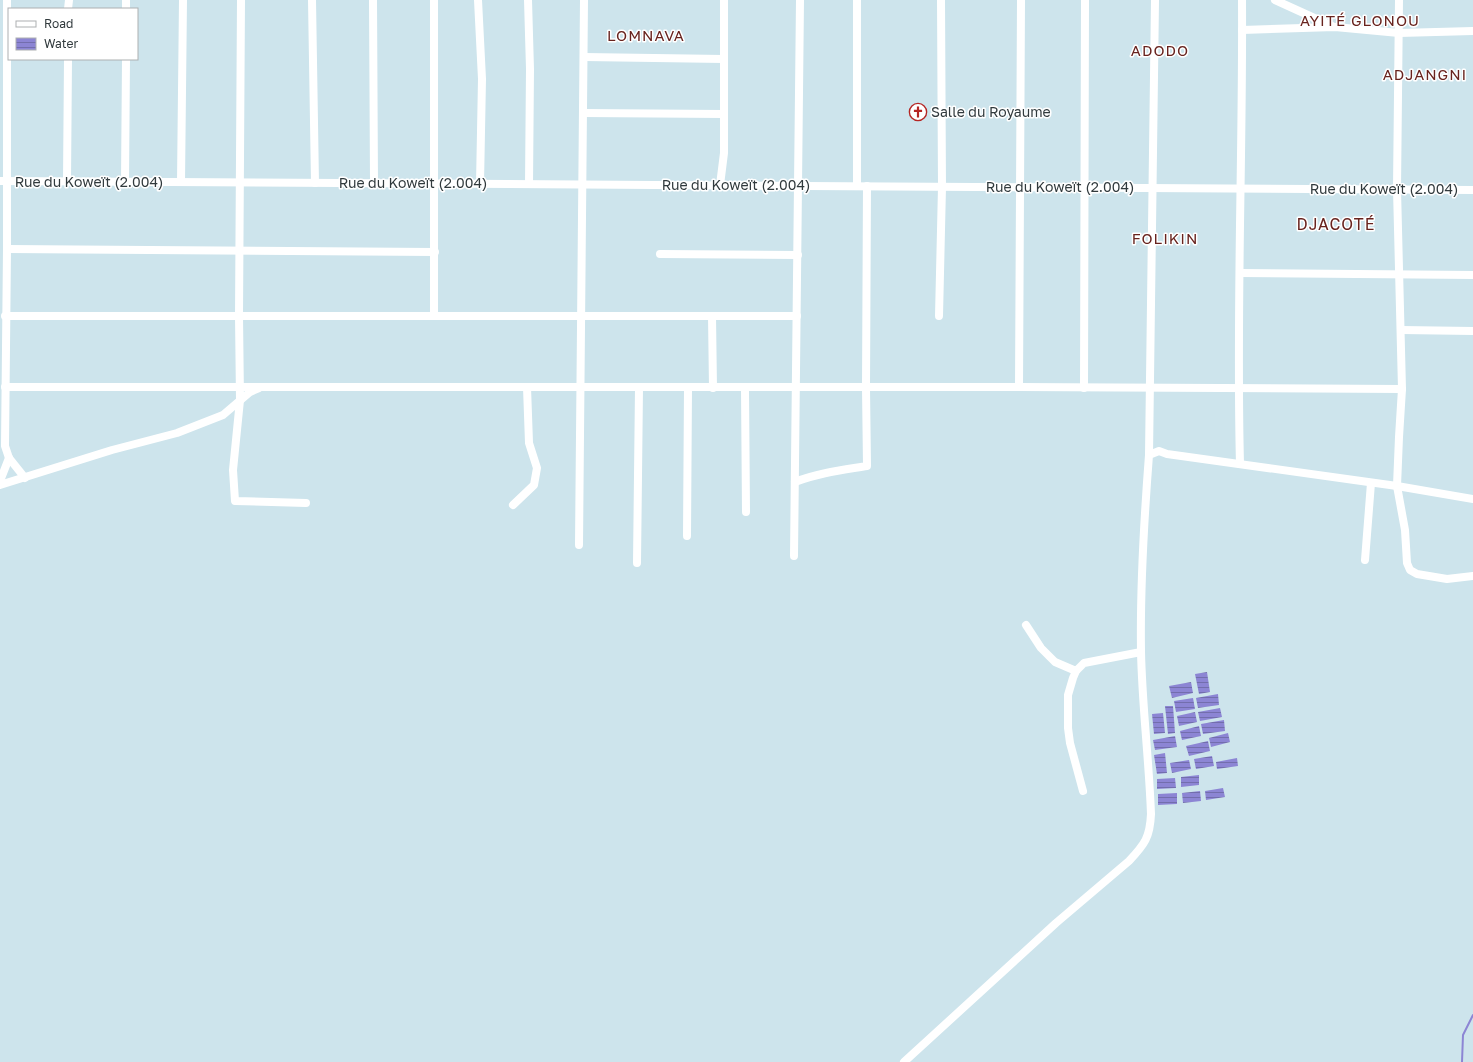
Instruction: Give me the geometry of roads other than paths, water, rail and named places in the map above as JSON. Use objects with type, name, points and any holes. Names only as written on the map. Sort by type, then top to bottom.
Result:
[{"type":"street","points":[[7,0],[3,63],[3,181],[7,250],[5,316],[5,446],[9,458],[25,478]]},
{"type":"street","points":[[181,182],[183,0]]},
{"type":"street","points":[[241,0],[239,316],[240,400],[233,470],[235,501],[306,503]]},
{"type":"street","points":[[312,0],[315,183]]},
{"type":"street","points":[[373,0],[374,183]]},
{"type":"street","points":[[434,0],[434,316]]},
{"type":"street","points":[[478,0],[482,79],[480,184]]},
{"type":"street","points":[[528,0],[530,68],[529,184]]},
{"type":"street","points":[[579,545],[584,0]]},
{"type":"street","points":[[720,185],[724,153],[724,0]]},
{"type":"street","points":[[794,556],[800,0]]},
{"type":"street","points":[[857,0],[857,186]]},
{"type":"street","points":[[939,316],[942,186],[941,0]]},
{"type":"street","points":[[1019,387],[1021,0]]},
{"type":"street","points":[[1084,388],[1085,0]]},
{"type":"street","points":[[904,1062],[1056,923],[1129,861],[1148,837],[1151,814],[1144,724],[1141,652],[1141,585],[1149,454],[1151,389],[1155,0]]},
{"type":"street","points":[[1240,464],[1238,389],[1242,188],[1242,0]]},
{"type":"street","points":[[1275,0],[1335,27]]},
{"type":"street","points":[[1399,0],[1400,33],[1397,189],[1402,389],[1397,486],[1406,530],[1406,563],[1410,570],[1417,574],[1448,579],[1473,576]]},
{"type":"street","points":[[1242,30],[1335,27],[1400,33],[1473,31]]},
{"type":"street","points":[[584,57],[724,59]]},
{"type":"street","points":[[67,181],[68,60]]},
{"type":"street","points":[[125,182],[126,60]]},
{"type":"street","points":[[583,113],[724,114]]},
{"type":"street","name":"Rue du Koweït (2.004)","points":[[3,181],[1473,190]]},
{"type":"street","points":[[795,482],[832,471],[867,466],[867,186]]},
{"type":"street","points":[[7,250],[434,252]]},
{"type":"street","points":[[660,254],[798,255]]},
{"type":"street","points":[[1240,273],[1473,275]]},
{"type":"street","points":[[5,316],[797,316]]},
{"type":"street","points":[[712,316],[713,388]]},
{"type":"street","points":[[1401,330],[1473,331]]},
{"type":"street","points":[[5,387],[1019,387],[1151,389],[1402,389]]},
{"type":"street","points":[[0,485],[112,450],[177,432],[223,414],[250,392],[260,387]]},
{"type":"street","points":[[513,505],[534,485],[537,468],[529,443],[527,388]]},
{"type":"street","points":[[638,563],[639,388]]},
{"type":"street","points":[[687,536],[688,388]]},
{"type":"street","points":[[745,388],[746,512]]},
{"type":"street","points":[[1149,454],[1158,451],[1167,454],[1397,486],[1473,499]]},
{"type":"street","points":[[0,481],[9,458]]},
{"type":"street","points":[[1365,560],[1371,483]]},
{"type":"street","points":[[1026,624],[1042,648],[1055,662],[1076,671]]},
{"type":"street","points":[[1083,791],[1070,743],[1067,722],[1068,695],[1076,671],[1084,663],[1141,652]]},
{"type":"water","points":[[1207,672],[1210,692],[1199,694],[1195,674]]},
{"type":"water","points":[[1191,682],[1193,693],[1172,698],[1169,686]]},
{"type":"water","points":[[1218,694],[1219,705],[1198,708],[1196,698]]},
{"type":"water","points":[[1193,698],[1195,709],[1176,712],[1174,701]]},
{"type":"water","points":[[1165,706],[1173,706],[1175,733],[1168,734]]},
{"type":"water","points":[[1220,708],[1222,717],[1200,721],[1198,712]]},
{"type":"water","points":[[1195,712],[1197,722],[1179,726],[1177,716]]},
{"type":"water","points":[[1163,713],[1165,733],[1154,734],[1152,714]]},
{"type":"water","points":[[1224,720],[1225,731],[1203,734],[1201,724]]},
{"type":"water","points":[[1199,726],[1201,736],[1182,740],[1180,731]]},
{"type":"water","points":[[1228,733],[1230,742],[1211,747],[1209,738]]},
{"type":"water","points":[[1175,736],[1177,747],[1155,750],[1153,740]]},
{"type":"water","points":[[1208,741],[1210,751],[1189,756],[1186,746]]},
{"type":"water","points":[[1165,753],[1167,773],[1157,774],[1154,755]]},
{"type":"water","points":[[1212,756],[1214,766],[1196,769],[1194,759]]},
{"type":"water","points":[[1237,758],[1238,766],[1217,769],[1216,762]]},
{"type":"water","points":[[1189,760],[1191,769],[1172,773],[1170,763]]},
{"type":"water","points":[[1199,775],[1199,785],[1181,787],[1181,777]]},
{"type":"water","points":[[1175,778],[1176,788],[1157,789],[1157,779]]},
{"type":"water","points":[[1223,788],[1225,797],[1206,800],[1205,791]]},
{"type":"water","points":[[1200,791],[1201,801],[1183,803],[1182,793]]},
{"type":"water","points":[[1177,793],[1177,804],[1158,805],[1158,794]]},
{"type":"waterway","points":[[1462,1062],[1463,1035],[1473,1015]]},
{"type":"place","name":"Salle du Royaume","points":[[918,112]]},
{"type":"district","name":"AYITÉ GLONOU","points":[[1360,21]]},
{"type":"district","name":"LOMNAVA","points":[[646,36]]},
{"type":"district","name":"ADODO","points":[[1160,51]]},
{"type":"district","name":"ADJANGNI","points":[[1425,75]]},
{"type":"district","name":"DJACOTÉ","points":[[1336,224]]},
{"type":"district","name":"FOLIKIN","points":[[1165,239]]}]
